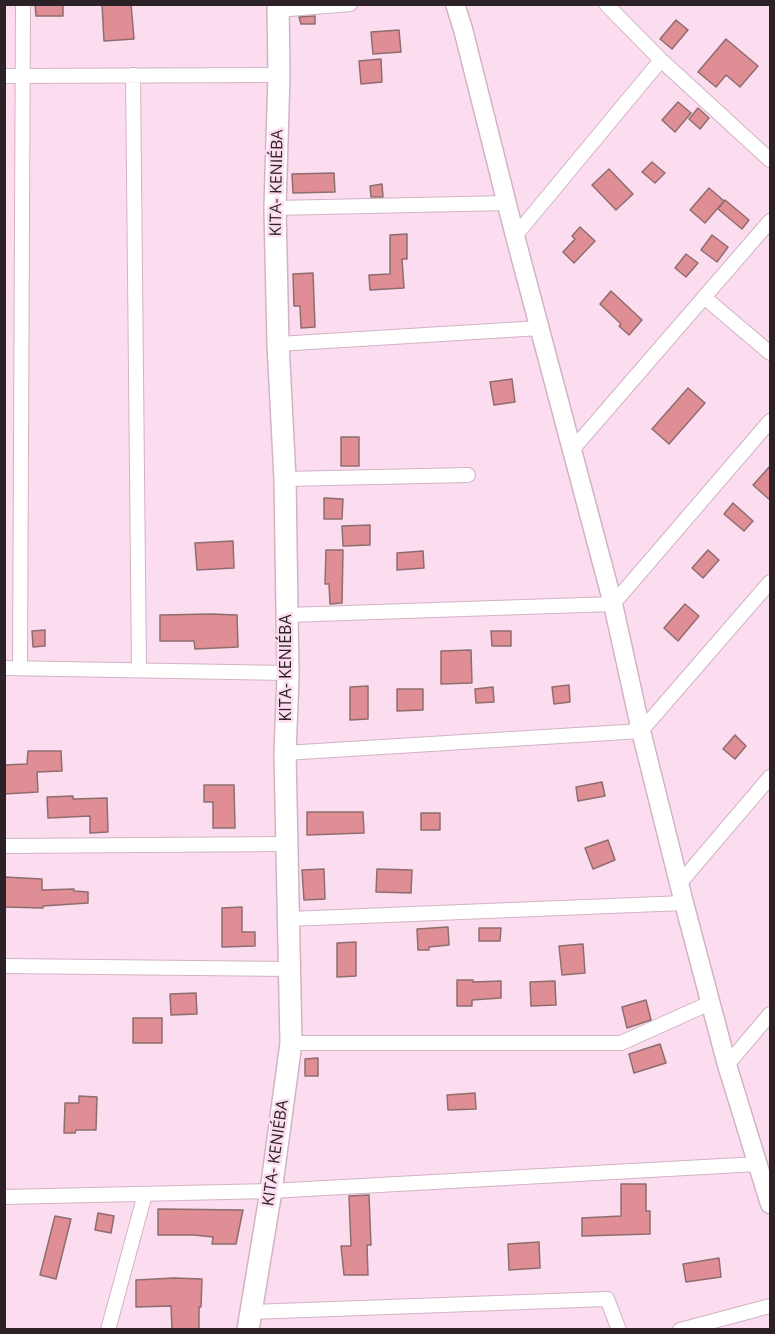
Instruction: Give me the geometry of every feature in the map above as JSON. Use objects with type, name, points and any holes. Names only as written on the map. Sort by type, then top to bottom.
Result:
[{"type":"main road","name":"KITA- KENIÉBA","points":[[250,1321],[271,1191],[291,1043],[285,753],[287,674],[285,479],[278,345],[275,208],[279,75],[278,7]]},
{"type":"street","points":[[20,668],[22,4]]},
{"type":"street","points":[[278,7],[350,4]]},
{"type":"street","points":[[455,4],[613,604],[640,731],[710,1003],[771,1204]]},
{"type":"street","points":[[606,4],[661,60],[771,160]]},
{"type":"street","points":[[515,236],[661,60]]},
{"type":"street","points":[[4,75],[279,75]]},
{"type":"street","points":[[133,75],[139,670]]},
{"type":"street","points":[[275,208],[507,203]]},
{"type":"street","points":[[572,450],[771,221]]},
{"type":"street","points":[[704,297],[771,353]]},
{"type":"street","points":[[278,345],[540,328]]},
{"type":"street","points":[[286,615],[613,604],[771,421]]},
{"type":"street","points":[[285,479],[468,475]]},
{"type":"street","points":[[285,753],[640,731],[771,582]]},
{"type":"street","points":[[4,668],[287,674]]},
{"type":"street","points":[[679,884],[771,777]]},
{"type":"street","points":[[4,846],[287,844]]},
{"type":"street","points":[[289,920],[684,903]]},
{"type":"street","points":[[4,966],[289,969]]},
{"type":"street","points":[[291,1043],[621,1043],[710,1003]]},
{"type":"street","points":[[727,1065],[771,1014]]},
{"type":"street","points":[[4,1197],[271,1191],[758,1164]]},
{"type":"street","points":[[108,1329],[145,1194]]},
{"type":"street","points":[[250,1321],[607,1299],[619,1329]]},
{"type":"street","points":[[680,1329],[771,1306]]},
{"type":"building","points":[[35,4],[63,4],[63,16],[36,16]]},
{"type":"building","points":[[102,4],[131,4],[134,39],[104,41]]},
{"type":"building","points":[[315,16],[315,24],[301,24],[299,17]]},
{"type":"building","points":[[676,20],[688,30],[672,49],[660,39]]},
{"type":"building","points":[[399,30],[401,52],[373,54],[371,32]]},
{"type":"building","points":[[726,39],[758,66],[740,87],[726,75],[716,87],[698,72]]},
{"type":"building","points":[[381,59],[382,82],[361,84],[359,61]]},
{"type":"building","points":[[678,102],[691,113],[675,132],[662,120]]},
{"type":"building","points":[[698,108],[709,118],[700,129],[689,119]]},
{"type":"building","points":[[652,162],[665,173],[655,183],[642,172]]},
{"type":"building","points":[[609,169],[633,194],[616,210],[592,185]]},
{"type":"building","points":[[334,173],[335,192],[293,193],[292,174]]},
{"type":"building","points":[[382,184],[383,197],[371,197],[370,186]]},
{"type":"building","points":[[709,188],[724,201],[705,223],[690,210]]},
{"type":"building","points":[[725,200],[749,220],[742,229],[718,209]]},
{"type":"building","points":[[580,227],[595,241],[574,263],[563,252],[575,239],[572,236]]},
{"type":"building","points":[[407,234],[407,259],[402,259],[404,288],[370,290],[369,275],[390,274],[390,235]]},
{"type":"building","points":[[712,235],[728,247],[717,262],[701,250]]},
{"type":"building","points":[[686,254],[698,263],[686,277],[675,268]]},
{"type":"building","points":[[313,273],[315,327],[301,328],[300,306],[294,306],[293,274]]},
{"type":"building","points":[[611,291],[642,320],[629,335],[600,304]]},
{"type":"building","points":[[512,379],[515,402],[494,405],[490,382]]},
{"type":"building","points":[[688,388],[705,403],[669,444],[652,429]]},
{"type":"building","points":[[341,437],[359,437],[359,466],[341,466]]},
{"type":"building","points":[[771,465],[771,501],[753,485]]},
{"type":"building","points":[[324,498],[343,499],[342,519],[324,519]]},
{"type":"building","points":[[733,503],[753,521],[744,531],[724,514]]},
{"type":"building","points":[[370,525],[370,545],[343,546],[342,526]]},
{"type":"building","points":[[233,541],[234,568],[197,570],[195,543]]},
{"type":"building","points":[[326,550],[343,550],[342,603],[330,604],[329,584],[325,584]]},
{"type":"building","points":[[708,550],[719,560],[703,578],[692,568]]},
{"type":"building","points":[[423,551],[424,568],[397,570],[397,553]]},
{"type":"building","points":[[685,604],[699,616],[678,641],[664,628]]},
{"type":"building","points":[[160,615],[237,615],[238,647],[195,649],[194,641],[160,641]]},
{"type":"building","points":[[45,630],[45,646],[33,647],[32,631]]},
{"type":"building","points":[[491,631],[511,631],[511,646],[492,646]]},
{"type":"building","points":[[471,650],[472,683],[441,684],[441,651]]},
{"type":"building","points":[[569,685],[570,702],[554,704],[552,687]]},
{"type":"building","points":[[368,686],[368,719],[350,720],[350,687]]},
{"type":"building","points":[[493,687],[494,702],[476,703],[475,689]]},
{"type":"building","points":[[397,689],[423,689],[423,710],[397,711]]},
{"type":"building","points":[[735,735],[746,746],[735,759],[723,749]]},
{"type":"building","points":[[28,751],[61,751],[62,771],[37,772],[38,792],[4,794],[4,765],[27,764]]},
{"type":"building","points":[[602,782],[605,796],[578,801],[576,787]]},
{"type":"building","points":[[204,785],[234,785],[235,828],[213,828],[213,802],[204,802]]},
{"type":"building","points":[[73,796],[73,799],[107,798],[108,832],[90,833],[90,816],[48,818],[47,797]]},
{"type":"building","points":[[307,812],[363,812],[364,833],[307,835]]},
{"type":"building","points":[[421,813],[440,813],[440,830],[421,830]]},
{"type":"building","points":[[608,840],[615,860],[593,869],[585,848]]},
{"type":"building","points":[[324,869],[325,899],[304,900],[302,870]]},
{"type":"building","points":[[377,869],[412,870],[411,893],[376,892]]},
{"type":"building","points":[[4,877],[42,879],[42,890],[74,889],[74,891],[88,892],[88,903],[43,906],[43,908],[4,907]]},
{"type":"building","points":[[242,907],[242,932],[255,932],[255,946],[222,947],[222,908]]},
{"type":"building","points":[[448,927],[449,945],[418,950],[417,929]]},
{"type":"building","points":[[479,928],[501,928],[500,941],[479,941]]},
{"type":"building","points":[[356,942],[356,976],[337,977],[337,943]]},
{"type":"building","points":[[583,944],[585,973],[562,975],[559,946]]},
{"type":"building","points":[[457,980],[501,981],[501,998],[472,1000],[472,1006],[457,1006]]},
{"type":"building","points":[[555,981],[556,1005],[531,1006],[530,982]]},
{"type":"building","points":[[196,993],[197,1014],[171,1015],[170,994]]},
{"type":"building","points":[[646,1000],[651,1020],[627,1028],[622,1007]]},
{"type":"building","points":[[133,1018],[162,1018],[162,1043],[133,1043]]},
{"type":"building","points":[[660,1044],[666,1063],[634,1073],[629,1054]]},
{"type":"building","points":[[318,1058],[318,1076],[305,1076],[305,1059]]},
{"type":"building","points":[[475,1093],[476,1109],[448,1110],[447,1095]]},
{"type":"building","points":[[79,1096],[97,1097],[96,1130],[76,1130],[75,1133],[64,1133],[65,1103],[79,1103]]},
{"type":"building","points":[[621,1184],[646,1184],[646,1211],[650,1211],[650,1234],[582,1236],[582,1218],[621,1216]]},
{"type":"building","points":[[369,1195],[371,1245],[367,1245],[368,1275],[344,1275],[341,1246],[351,1246],[349,1196]]},
{"type":"building","points":[[158,1209],[243,1210],[236,1244],[212,1244],[213,1237],[158,1235]]},
{"type":"building","points":[[98,1213],[114,1216],[111,1233],[95,1230]]},
{"type":"building","points":[[55,1216],[71,1219],[56,1279],[40,1275]]},
{"type":"building","points":[[539,1242],[540,1268],[509,1270],[508,1244]]},
{"type":"building","points":[[719,1258],[721,1277],[686,1282],[683,1264]]},
{"type":"building","points":[[202,1279],[199,1329],[172,1329],[171,1306],[136,1307],[136,1280]]}]
